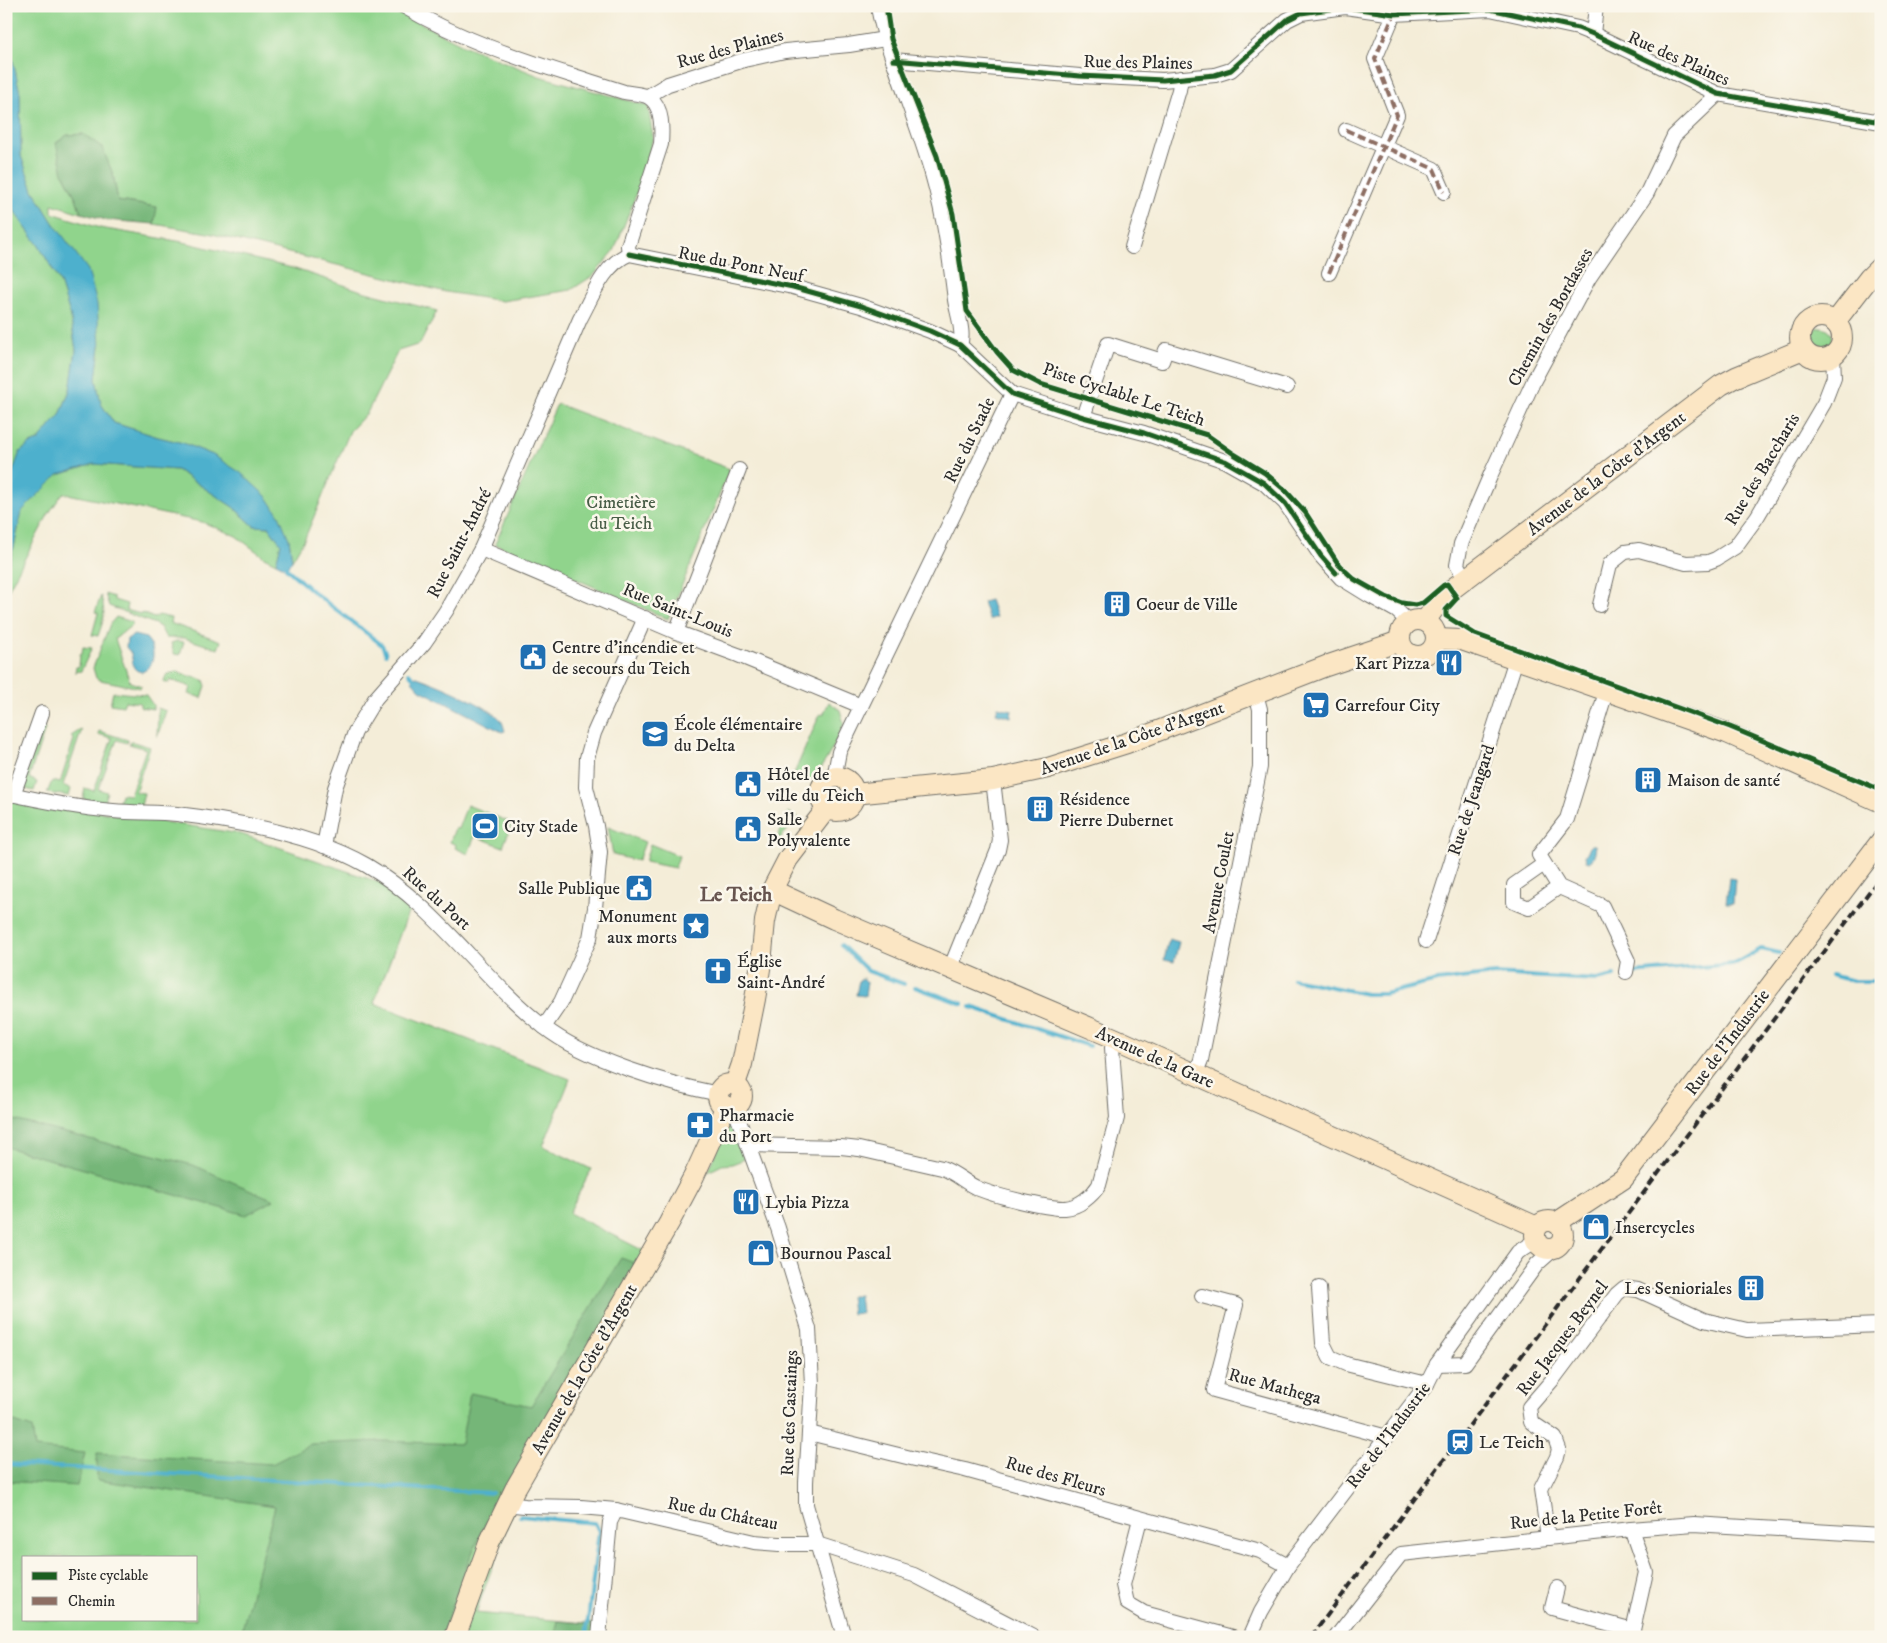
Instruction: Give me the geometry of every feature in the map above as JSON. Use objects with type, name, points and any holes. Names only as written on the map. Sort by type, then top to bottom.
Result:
[{"type":"main road","points":[[1835,322],[1869,278],[1881,266]]},
{"type":"main road","points":[[1823,317],[1835,322],[1842,333],[1842,340],[1841,346],[1833,356],[1820,359],[1807,354],[1803,349],[1800,336],[1805,324],[1810,320],[1823,317]]},
{"type":"main road","name":"Avenue de la Côte d'Argent","points":[[1417,621],[1466,580],[1721,385],[1803,349]]},
{"type":"main road","points":[[1417,621],[1434,628],[1437,639],[1433,650],[1417,656],[1406,652],[1400,641],[1402,630],[1417,621]]},
{"type":"main road","points":[[1437,639],[1462,640],[1727,733],[1881,802]]},
{"type":"main road","name":"Avenue de la Côte d'Argent","points":[[854,794],[992,780],[1028,774],[1074,761],[1256,694],[1326,666],[1400,641]]},
{"type":"main road","points":[[834,778],[848,781],[854,794],[851,804],[837,812],[823,804],[820,793],[824,783],[834,778]]},
{"type":"main road","name":"Avenue de la Côte d'Argent","points":[[455,1637],[489,1543],[508,1502],[681,1202],[728,1098],[742,1064],[761,963],[764,921],[772,890],[788,859],[827,808]]},
{"type":"main road","name":"Rue de l'Industrie","points":[[1543,1230],[1623,1179],[1881,842]]},
{"type":"main road","name":"Avenue de la Gare","points":[[772,890],[834,920],[1114,1038],[1195,1076],[1543,1230]]},
{"type":"main road","points":[[1543,1230],[1560,1226],[1563,1235],[1556,1248]]},
{"type":"street","points":[[403,6],[419,16],[511,55],[626,92],[648,96],[654,102],[660,115],[661,144],[628,246],[628,254]]},
{"type":"street","points":[[878,6],[885,39],[927,155],[941,207],[962,340],[960,345]]},
{"type":"street","points":[[1593,34],[1596,6]]},
{"type":"street","name":"Rue des Plaines","points":[[893,60],[1080,76],[1163,80],[1215,75],[1231,70],[1287,20],[1301,12],[1345,7],[1394,14],[1490,9],[1578,28],[1718,94],[1881,122]]},
{"type":"street","points":[[1329,273],[1397,115],[1375,58],[1394,14]]},
{"type":"street","name":"Rue des Plaines","points":[[648,96],[668,84],[744,60],[785,51],[885,39]]},
{"type":"street","points":[[1132,247],[1180,90],[1180,78]]},
{"type":"street","name":"Chemin des Bordasses","points":[[1466,580],[1457,564],[1461,544],[1534,380],[1589,278],[1647,193],[1674,136],[1718,94]]},
{"type":"street","points":[[1346,130],[1434,169],[1444,192]]},
{"type":"street","name":"Rue du Pont Neuf","points":[[628,254],[793,287],[861,306],[930,331],[960,345]]},
{"type":"street","name":"Rue Saint-André","points":[[324,846],[335,788],[346,754],[358,726],[376,699],[424,643],[446,611],[481,549],[580,319],[609,269],[620,258],[628,254]]},
{"type":"street","points":[[1083,417],[1108,344],[1162,361],[1166,350],[1287,387]]},
{"type":"street","name":"Rue du Stade","points":[[834,778],[839,752],[1012,394],[960,345]]},
{"type":"street","name":"Rue des Baccharis","points":[[1600,605],[1610,564],[1625,552],[1639,550],[1686,563],[1708,562],[1735,547],[1757,517],[1824,403],[1834,377],[1833,356]]},
{"type":"street","points":[[1012,394],[1083,417],[1144,433],[1225,461],[1264,483],[1285,504],[1321,556],[1341,578],[1417,621]]},
{"type":"street","points":[[676,632],[739,470]]},
{"type":"street","name":"Rue Saint-Louis","points":[[481,549],[676,632],[738,655],[861,706]]},
{"type":"street","points":[[544,1027],[571,983],[586,950],[591,932],[600,852],[596,826],[586,787],[587,758],[594,733],[645,618]]},
{"type":"street","name":"Rue de Jeangard","points":[[1426,941],[1516,660]]},
{"type":"street","points":[[1606,692],[1567,819],[1540,854],[1544,864],[1559,887],[1602,906],[1628,961],[1626,972]]},
{"type":"street","name":"Avenue Coulet","points":[[1195,1076],[1201,1060],[1209,1023],[1260,767],[1260,709],[1256,694]]},
{"type":"street","points":[[10,794],[42,713]]},
{"type":"street","points":[[950,969],[998,850],[1000,840],[992,780]]},
{"type":"street","name":"Rue du Port","points":[[10,794],[57,804],[111,811],[176,814],[264,828],[324,846],[366,865],[392,881],[417,901],[522,1008],[544,1027],[583,1049],[614,1063],[728,1098]]},
{"type":"street","points":[[1544,864],[1514,885],[1514,902],[1529,908],[1559,887]]},
{"type":"street","points":[[749,1145],[860,1149],[953,1171],[976,1188],[1010,1198],[1053,1207],[1065,1208],[1076,1205],[1090,1196],[1099,1184],[1117,1118],[1112,1056],[1114,1038]]},
{"type":"street","name":"Rue des Castaings","points":[[728,1098],[749,1145],[778,1228],[809,1329],[812,1384],[806,1496],[817,1544],[844,1637]]},
{"type":"street","name":"Rue de l'Industrie","points":[[1250,1637],[1288,1566],[1427,1384],[1437,1364],[1518,1252],[1543,1230]]},
{"type":"street","points":[[1437,1364],[1465,1363],[1537,1264],[1556,1248]]},
{"type":"street","points":[[1319,1288],[1324,1343],[1330,1357],[1346,1364],[1427,1384]]},
{"type":"street","name":"Rue Jacques Beynel","points":[[1548,1538],[1541,1489],[1559,1449],[1555,1438],[1531,1422],[1529,1407],[1554,1378],[1617,1294],[1624,1288],[1638,1290],[1704,1320],[1747,1330],[1881,1325]]},
{"type":"street","name":"Rue Mathega","points":[[1202,1296],[1236,1305],[1214,1390],[1387,1436]]},
{"type":"street","name":"Rue des Fleurs","points":[[809,1433],[965,1470],[1260,1551],[1288,1566]]},
{"type":"street","name":"Rue du Château","points":[[508,1502],[514,1505],[525,1506],[616,1510],[754,1542],[817,1544],[914,1575],[1034,1637]]},
{"type":"street","points":[[599,1637],[610,1522],[616,1510]]},
{"type":"street","points":[[1140,1519],[1123,1585],[1127,1602],[1144,1613],[1233,1637]]},
{"type":"street","name":"Rue de la Petite Forêt","points":[[1336,1637],[1401,1554],[1694,1524],[1881,1535]]},
{"type":"street","points":[[1557,1588],[1552,1608],[1633,1630],[1646,1572],[1631,1529]]},
{"type":"green space","points":[[6,6],[388,6],[465,46],[539,76],[648,106],[653,137],[645,172],[614,251],[594,275],[571,290],[502,301],[446,292],[208,233],[154,224],[156,207],[118,201],[113,174],[63,173],[76,198],[81,213],[52,204],[52,213],[100,228],[183,242],[292,268],[362,291],[437,311],[420,344],[398,351],[367,413],[350,431],[305,538],[292,560],[289,539],[213,455],[183,443],[114,423],[101,404],[96,379],[100,346],[52,221],[33,190],[21,156],[20,93],[6,29]]},
{"type":"green space","points":[[83,134],[102,147],[113,174],[118,201],[157,207],[154,224],[106,220],[81,213],[76,198],[63,173],[56,143],[67,135]]},
{"type":"green space","points":[[6,195],[60,282],[70,314],[76,350],[70,390],[60,415],[38,441],[30,444],[20,452],[6,490]]},
{"type":"green space","points":[[1821,327],[1830,330],[1833,339],[1830,348],[1821,351],[1812,348],[1809,339],[1812,330]]},
{"type":"green space","name":"Cimetière du Teich","points":[[557,404],[730,469],[668,619],[495,544]]},
{"type":"green space","points":[[94,464],[177,470],[233,507],[254,526],[269,527],[281,544],[276,563],[264,557],[236,536],[202,522],[63,493],[49,513],[6,594],[6,570],[14,547],[22,511],[58,475]]},
{"type":"green space","points":[[105,594],[114,597],[114,600],[127,604],[126,610],[142,613],[154,618],[159,615],[171,618],[170,623],[221,641],[218,649],[184,638],[166,638],[160,627],[155,624],[109,606]]},
{"type":"green space","points":[[101,596],[104,616],[98,636],[92,635],[98,613],[95,612]]},
{"type":"green space","points":[[116,617],[132,622],[132,625],[115,639],[130,682],[142,686],[140,688],[96,678],[93,668],[110,624]]},
{"type":"green space","points":[[177,641],[184,642],[180,655],[174,654],[171,643]]},
{"type":"green space","points":[[83,647],[92,648],[81,671],[75,672],[76,667],[79,667],[80,654]]},
{"type":"green space","points":[[176,672],[204,680],[206,686],[202,698],[189,694],[191,687],[170,680],[169,683],[163,682],[168,674]]},
{"type":"green space","points":[[113,692],[146,695],[153,705],[153,709],[140,707],[140,703],[125,701],[123,706],[110,704]]},
{"type":"green space","points":[[829,702],[840,710],[844,724],[837,740],[824,763],[808,783],[792,778],[820,714],[823,715]]},
{"type":"green space","points":[[158,708],[166,711],[157,737]]},
{"type":"green space","points":[[42,727],[45,729],[29,778],[37,782],[34,791],[21,788]]},
{"type":"green space","points":[[82,729],[63,785],[71,789],[69,796],[47,793],[52,781],[60,783],[74,739],[71,736]]},
{"type":"green space","points":[[99,731],[128,740],[127,743],[117,740],[98,789],[107,792],[104,801],[83,799],[85,788],[94,791],[112,738],[98,734]]},
{"type":"green space","points":[[130,741],[150,747],[135,792],[144,793],[141,806],[118,804],[121,794],[130,795],[146,749],[129,744]]},
{"type":"green space","points":[[6,797],[241,834],[384,884],[410,908],[374,1003],[570,1079],[543,1146],[591,1169],[569,1213],[654,1256],[512,1511],[476,1613],[596,1624],[595,1637],[6,1637]]},
{"type":"green space","name":"City Stade","points":[[467,805],[512,823],[503,847],[475,836],[468,854],[455,848],[456,845],[450,842],[455,828],[458,829]]},
{"type":"green space","points":[[788,812],[799,818],[776,842]]},
{"type":"green space","points":[[608,827],[645,842],[638,861],[613,855]]},
{"type":"green space","points":[[650,844],[679,856],[675,868],[645,862]]},
{"type":"green space","points":[[6,1118],[193,1165],[274,1200],[246,1215],[6,1147]]},
{"type":"green space","points":[[728,1126],[733,1128],[745,1159],[732,1164],[722,1165],[708,1172]]},
{"type":"green space","points":[[621,1258],[647,1268],[512,1511],[487,1521],[469,1560],[441,1637],[240,1637],[275,1506],[97,1480],[97,1453],[272,1464],[311,1444],[383,1441],[461,1444],[470,1393],[531,1406]]},
{"type":"green space","points":[[6,1419],[32,1428],[35,1448],[85,1453],[77,1486],[6,1481]]},
{"type":"green space","points":[[558,1621],[596,1624],[596,1637],[554,1637]]},
{"type":"water","points":[[6,29],[20,93],[21,156],[33,190],[52,221],[88,270],[97,304],[100,346],[96,379],[101,404],[114,423],[183,443],[213,455],[241,473],[267,497],[279,515],[289,539],[292,560],[286,568],[276,563],[281,544],[269,527],[254,526],[233,507],[177,470],[94,464],[58,475],[22,511],[14,547],[6,570],[6,490],[20,452],[30,444],[38,441],[60,415],[70,390],[76,350],[70,314],[60,282],[6,195]]},
{"type":"water","points":[[990,600],[996,617],[989,620],[983,602]]},
{"type":"water","points":[[134,635],[146,638],[152,647],[153,656],[150,666],[142,672],[134,668],[131,654],[126,647],[127,639]]},
{"type":"water","points":[[414,676],[447,689],[495,714],[501,720],[505,731],[502,732],[420,690],[412,681]]},
{"type":"water","points":[[998,707],[1012,710],[1011,717],[996,713]]},
{"type":"water","points":[[1591,845],[1595,845],[1596,849],[1594,857],[1589,862],[1586,861],[1585,856]]},
{"type":"water","points":[[1729,878],[1735,879],[1733,903],[1726,903]]},
{"type":"water","points":[[1169,939],[1179,942],[1174,962],[1164,960]]},
{"type":"water","points":[[863,978],[867,982],[865,996],[856,995],[859,980]]},
{"type":"water","points":[[859,1295],[861,1313],[852,1314],[850,1296]]},
{"type":"waterway","points":[[286,566],[312,591],[382,645],[386,654]]},
{"type":"waterway","points":[[409,673],[415,680]]},
{"type":"waterway","points":[[841,945],[868,971],[904,984]]},
{"type":"waterway","points":[[1630,976],[1633,973],[1734,964],[1761,949],[1779,953]]},
{"type":"waterway","points":[[1293,979],[1366,994],[1384,994],[1437,981],[1495,974],[1597,980],[1614,976]]},
{"type":"waterway","points":[[1831,975],[1853,981],[1881,981]]},
{"type":"waterway","points":[[915,987],[963,1004]]},
{"type":"waterway","points":[[971,1007],[1089,1046]]},
{"type":"waterway","points":[[6,1464],[492,1493]]},
{"type":"waterway","points":[[520,1516],[595,1523],[599,1531],[586,1637]]},
{"type":"railway","points":[[1311,1637],[1881,876]]},
{"type":"marked path","points":[[1329,273],[1397,115],[1375,59],[1394,14]]},
{"type":"marked path","points":[[1346,130],[1434,169],[1444,192]]},
{"type":"cycle path","name":"Piste Cyclable Le Teich","points":[[886,6],[891,39],[937,156],[953,214],[967,311],[997,352],[1013,370],[1040,384],[1207,435],[1265,473],[1285,490],[1305,512],[1339,565],[1354,579],[1386,597],[1402,603],[1415,605],[1423,603],[1447,584],[1457,598],[1446,610],[1446,616],[1475,634],[1730,727],[1881,790]]},
{"type":"cycle path","points":[[893,60],[1080,76],[1163,80],[1215,75],[1231,70],[1287,20],[1301,13],[1345,7],[1394,14],[1490,9],[1578,28],[1718,94],[1881,122]]},
{"type":"cycle path","points":[[629,254],[793,287],[861,306],[930,331],[960,345],[1012,394],[1083,417],[1144,433],[1225,461],[1264,483],[1285,503],[1321,556],[1336,573]]},
{"type":"place","name":"Coeur de Ville","points":[[1117,604]]},
{"type":"place","name":"Centre d'incendie et de secours du Teich","points":[[533,657]]},
{"type":"place","name":"Kart Pizza","points":[[1449,663]]},
{"type":"place","name":"Carrefour City","points":[[1316,705]]},
{"type":"place","name":"École élémentaire du Delta","points":[[655,734]]},
{"type":"place","name":"Maison de santé","points":[[1648,780]]},
{"type":"place","name":"Hôtel de ville du Teich","points":[[748,784]]},
{"type":"place","name":"Résidence Pierre Dubernet","points":[[1040,809]]},
{"type":"place","name":"City Stade","points":[[485,826]]},
{"type":"place","name":"Salle Polyvalente","points":[[748,829]]},
{"type":"place","name":"Salle Publique","points":[[639,888]]},
{"type":"place","name":"Monument aux morts","points":[[696,926]]},
{"type":"place","name":"Église Saint-André","points":[[718,971]]},
{"type":"place","name":"Pharmacie du Port","points":[[700,1125]]},
{"type":"place","name":"Lybia Pizza","points":[[746,1202]]},
{"type":"place","name":"Insercycles","points":[[1596,1227]]},
{"type":"place","name":"Bournou Pascal","points":[[761,1253]]},
{"type":"place","name":"Les Senioriales","points":[[1751,1288]]},
{"type":"place","name":"Le Teich","points":[[1460,1442]]},
{"type":"district","name":"Le Teich","points":[[736,894]]}]
